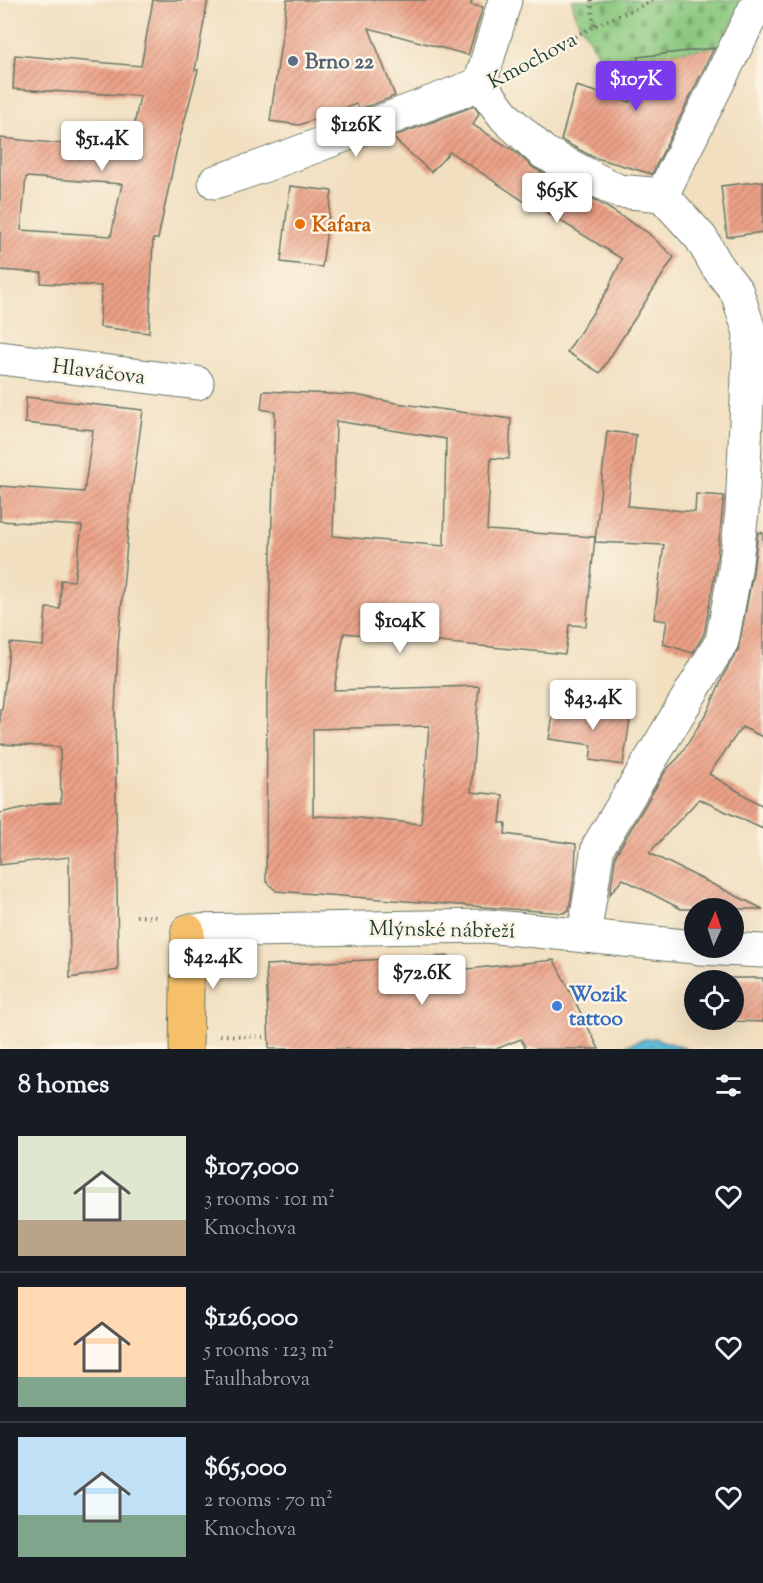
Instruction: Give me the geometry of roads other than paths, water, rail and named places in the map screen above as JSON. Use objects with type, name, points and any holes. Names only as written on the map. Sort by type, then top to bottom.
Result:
[{"type":"main road","points":[[186,1049],[188,931]]},
{"type":"street","points":[[215,182],[480,84],[505,0]]},
{"type":"street","points":[[584,936],[598,847],[722,641],[735,570],[742,511],[750,333],[737,292],[717,266],[701,238],[662,195],[759,0]]},
{"type":"street","name":"Kmochova","points":[[480,84],[506,118],[543,152],[618,191],[662,195]]},
{"type":"street","name":"Hlaváčova","points":[[0,358],[197,383]]},
{"type":"street","name":"Mlýnské nábřeží","points":[[188,931],[487,926],[684,947]]},
{"type":"street","points":[[744,950],[763,951]]},
{"type":"water","points":[[654,1038],[687,1049],[619,1049],[640,1040]]},
{"type":"place","name":"Brno 22","points":[[293,61]]},
{"type":"place","name":"Kafara","points":[[300,224]]},
{"type":"place","name":"Wozik tattoo","points":[[557,1006]]}]
